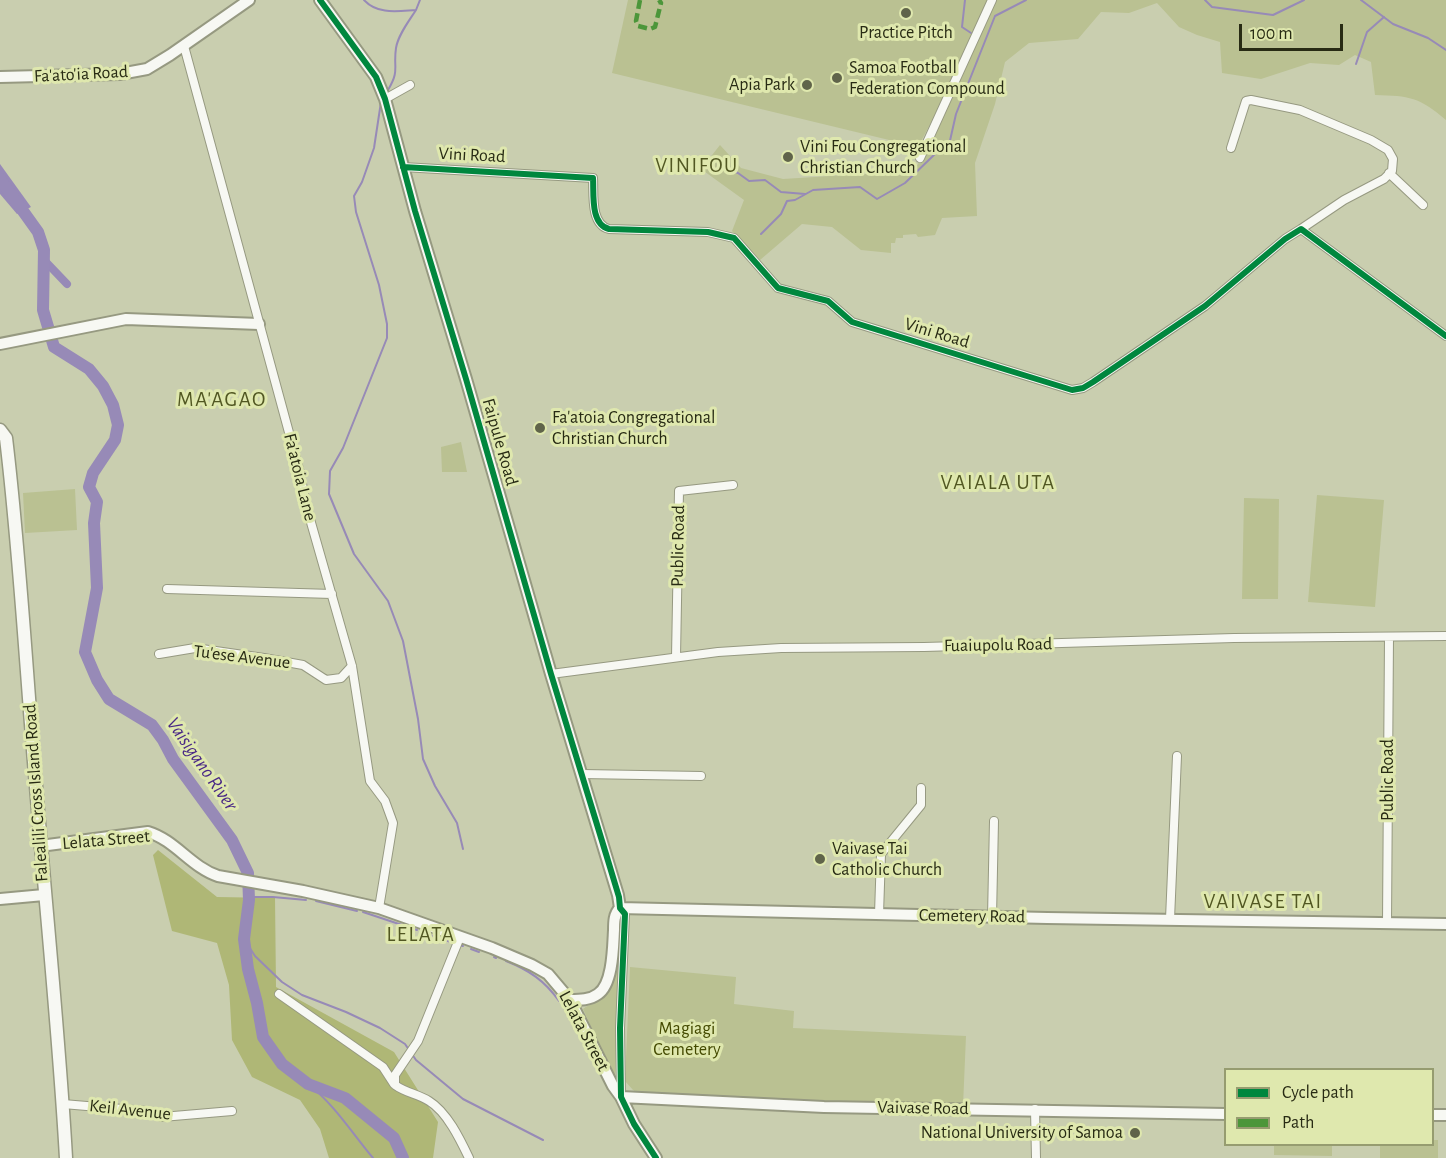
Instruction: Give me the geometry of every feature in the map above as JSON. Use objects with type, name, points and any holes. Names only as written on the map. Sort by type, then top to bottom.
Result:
[{"type":"main road","name":"Falealili Cross Island Road","points":[[0,430],[6,438],[16,521],[66,1158]]},
{"type":"street","name":"Fa'ato'ia Road","points":[[0,77],[109,74],[147,69],[249,0]]},
{"type":"street","name":"Faipule Road","points":[[320,0],[376,77],[385,99],[551,674],[619,897],[620,908]]},
{"type":"street","points":[[920,158],[992,0]]},
{"type":"street","name":"Fa'atoia Lane","points":[[184,46],[300,473],[306,505],[352,666],[370,781],[385,801],[393,823],[379,908]]},
{"type":"street","points":[[385,99],[410,85]]},
{"type":"street","points":[[1231,148],[1246,101],[1251,99],[1300,110],[1371,140],[1388,150],[1393,159],[1392,171],[1301,229],[1446,336]]},
{"type":"street","name":"Vini Road","points":[[404,167],[593,178],[597,220],[602,227],[708,232],[734,238],[778,288],[828,301],[852,322],[1072,390],[1083,388],[1093,382],[1205,306],[1285,239],[1301,229]]},
{"type":"street","points":[[1389,173],[1423,205]]},
{"type":"street","points":[[0,344],[126,319],[259,324]]},
{"type":"street","name":"Public Road","points":[[676,657],[678,491],[734,485]]},
{"type":"street","points":[[167,589],[332,594]]},
{"type":"street","name":"Fuaiupolu Road","points":[[551,674],[718,652],[781,648],[1234,638],[1446,636]]},
{"type":"street","name":"Public Road","points":[[1387,923],[1389,638]]},
{"type":"street","name":"Tu'ese Avenue","points":[[159,654],[195,648],[264,658],[303,665],[326,680],[341,678],[352,666]]},
{"type":"street","points":[[1170,919],[1177,756]]},
{"type":"street","points":[[582,774],[701,776]]},
{"type":"street","points":[[879,914],[881,854],[921,805],[921,789]]},
{"type":"street","points":[[992,917],[994,821]]},
{"type":"street","name":"Lelata Street","points":[[40,846],[148,832],[159,835],[172,844],[205,872],[379,908],[460,936],[532,965],[548,974],[570,1000],[613,1086],[656,1158]]},
{"type":"street","points":[[0,899],[44,895]]},
{"type":"street","points":[[570,1000],[592,997],[600,994],[605,987],[613,954],[615,917],[620,908],[625,914],[620,1048],[621,1097]]},
{"type":"street","name":"Cemetery Road","points":[[620,908],[1446,924]]},
{"type":"street","points":[[395,1085],[395,1075],[418,1041],[460,936]]},
{"type":"street","points":[[279,994],[383,1067],[395,1085],[430,1101],[444,1116],[469,1158]]},
{"type":"street","name":"Vaivase Road","points":[[621,1097],[824,1107],[1224,1114]]},
{"type":"street","name":"Keil Avenue","points":[[63,1104],[146,1110],[162,1117],[232,1111]]},
{"type":"street","points":[[1035,1109],[1036,1158]]},
{"type":"green space","points":[[628,0],[995,0],[985,20],[996,0],[1446,0],[1446,120],[1414,99],[1375,95],[1371,62],[1355,55],[1339,65],[1310,63],[1261,79],[1222,73],[1220,42],[1179,27],[1157,3],[1129,13],[1101,12],[1078,39],[1029,43],[1005,62],[995,104],[975,163],[977,216],[942,218],[935,235],[918,237],[916,234],[903,235],[903,238],[896,238],[895,243],[891,243],[891,253],[861,250],[832,227],[802,224],[760,260],[732,231],[744,200],[701,169],[720,145],[741,168],[783,179],[862,174],[911,175],[925,153],[956,75],[918,147],[612,73]]},
{"type":"green space","points":[[461,442],[467,472],[442,472],[441,447]]},
{"type":"green space","points":[[75,489],[77,530],[25,533],[23,493]]},
{"type":"green space","points":[[1317,495],[1384,500],[1375,607],[1308,602]]},
{"type":"green space","points":[[1244,498],[1279,499],[1278,599],[1242,599]]},
{"type":"green space","points":[[158,850],[217,897],[275,898],[276,987],[394,1052],[438,1122],[433,1158],[329,1158],[320,1129],[300,1100],[252,1077],[232,1040],[229,985],[217,943],[172,931],[153,855]]},
{"type":"green space","points":[[619,918],[615,1074],[613,1075],[583,1009],[604,997],[613,981],[617,960]]},
{"type":"green space","name":"Magiagi Cemetery","points":[[630,967],[736,977],[734,1004],[794,1011],[793,1028],[966,1036],[963,1106],[642,1096],[625,1081]]},
{"type":"green space","points":[[1434,1140],[1438,1140],[1438,1158],[1380,1158],[1380,1146],[1434,1146]]},
{"type":"green space","points":[[1274,1146],[1332,1146],[1332,1156],[1274,1155]]},
{"type":"shaded area","points":[[0,164],[31,207],[17,214],[0,194]]},
{"type":"waterway","points":[[364,0],[376,8],[395,11],[416,10],[420,0]]},
{"type":"waterway","points":[[965,0],[962,27],[971,33]]},
{"type":"waterway","points":[[761,234],[781,214],[787,201],[795,200],[813,190],[860,187],[877,199],[905,183],[935,154],[949,145],[956,114],[995,16],[1026,0]]},
{"type":"waterway","points":[[1205,0],[1212,7],[1273,15],[1304,0]]},
{"type":"waterway","points":[[1361,0],[1393,24],[1428,38],[1446,50]]},
{"type":"waterway","points":[[388,90],[395,73],[397,43],[416,10]]},
{"type":"waterway","points":[[1356,64],[1367,32],[1384,17]]},
{"type":"waterway","points":[[381,102],[374,148],[362,182],[354,196],[356,212],[379,285],[387,324],[387,338],[343,448],[330,471],[329,494],[354,554],[388,601],[403,641],[423,759],[435,786],[457,823],[463,849]]},
{"type":"waterway","points":[[718,165],[738,173],[749,181],[765,180],[781,192],[805,194]]},
{"type":"waterway","name":"Vaisigano River","points":[[0,179],[38,232],[44,250],[43,310],[54,347],[89,369],[103,386],[113,405],[118,425],[115,440],[93,473],[89,487],[97,502],[94,523],[97,588],[85,652],[97,680],[109,699],[152,725],[173,759],[232,840],[248,873],[249,900],[244,939],[263,1037],[282,1064],[308,1084],[345,1098],[394,1138],[403,1158]]},
{"type":"waterway","points":[[45,261],[67,284]]},
{"type":"waterway","points":[[249,897],[306,900]]},
{"type":"waterway","points":[[316,901],[357,911]]},
{"type":"waterway","points":[[363,912],[417,930]]},
{"type":"waterway","points":[[424,933],[451,942]]},
{"type":"waterway","points":[[244,939],[255,956],[282,982],[302,995],[380,1028],[405,1044],[416,1060],[463,1099],[543,1140]]},
{"type":"waterway","points":[[471,949],[479,952]]},
{"type":"waterway","points":[[506,961],[536,977],[559,1001]]},
{"type":"waterway","points":[[308,1084],[334,1110],[373,1158]]},
{"type":"marked path","points":[[640,0],[636,21],[638,26],[650,29],[655,27],[661,3],[659,0]]},
{"type":"cycle path","points":[[320,0],[376,77],[385,99],[415,211],[551,674],[619,897],[620,908],[625,914],[620,1028],[621,1097],[634,1124],[656,1158]]},
{"type":"cycle path","points":[[403,167],[593,178],[596,215],[603,226],[609,229],[708,232],[734,238],[778,288],[828,301],[852,322],[1072,390],[1083,388],[1093,382],[1205,306],[1285,239],[1301,229],[1446,336]]},
{"type":"place","name":"Practice Pitch","points":[[906,13]]},
{"type":"place","name":"Samoa Football Federation Compound","points":[[837,78]]},
{"type":"place","name":"Apia Park","points":[[807,85]]},
{"type":"place","name":"Vini Fou Congregational Christian Church","points":[[788,157]]},
{"type":"place","name":"Fa'atoia Congregational Christian Church","points":[[540,428]]},
{"type":"place","name":"Vaivase Tai Catholic Church","points":[[820,859]]},
{"type":"place","name":"National University of Samoa","points":[[1135,1133]]},
{"type":"district","name":"VINIFOU","points":[[697,166]]},
{"type":"district","name":"MA'AGAO","points":[[222,400]]},
{"type":"district","name":"VAIALA UTA","points":[[998,483]]},
{"type":"district","name":"VAIVASE TAI","points":[[1263,902]]},
{"type":"district","name":"LELATA","points":[[421,935]]}]
